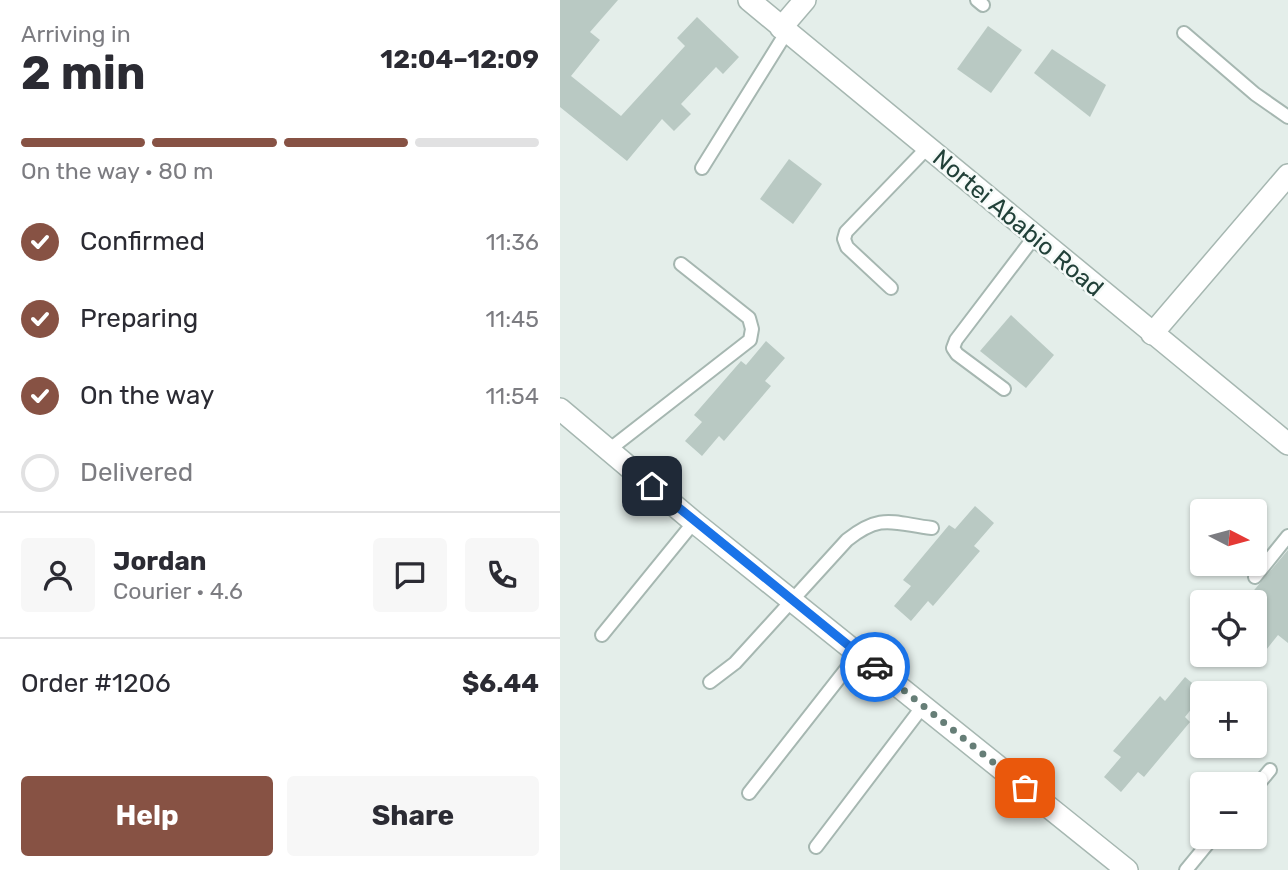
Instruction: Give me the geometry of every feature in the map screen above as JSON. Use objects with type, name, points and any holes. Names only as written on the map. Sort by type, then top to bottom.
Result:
[{"type":"street","name":"Nortei Ababio Road","points":[[749,0],[1288,444]]},
{"type":"street","points":[[783,30],[805,0]]},
{"type":"street","points":[[1152,334],[1288,174]]},
{"type":"street","points":[[560,410],[610,449],[694,522],[1126,870]]},
{"type":"lane","points":[[702,168],[783,30]]},
{"type":"lane","points":[[1184,33],[1255,94],[1288,117]]},
{"type":"lane","points":[[891,288],[847,247],[844,239],[846,232],[927,148]]},
{"type":"lane","points":[[1004,389],[957,354],[953,348],[956,340],[1035,236]]},
{"type":"lane","points":[[610,449],[750,340],[752,328],[749,318],[681,264]]},
{"type":"lane","points":[[709,682],[735,663],[847,540],[864,527],[881,521],[932,528]]},
{"type":"lane","points":[[601,635],[694,522]]},
{"type":"lane","points":[[1255,577],[1288,536]]},
{"type":"lane","points":[[749,793],[858,654]]},
{"type":"lane","points":[[816,847],[923,706]]},
{"type":"lane","points":[[1267,774],[1270,770]]},
{"type":"lane","points":[[1186,870],[1203,849]]},
{"type":"building","points":[[560,0],[618,0],[590,32],[600,40],[571,76],[621,116],[685,46],[677,38],[697,17],[739,57],[723,74],[716,67],[681,104],[691,114],[674,131],[662,119],[627,161],[560,107]]},
{"type":"building","points":[[988,26],[1022,50],[991,93],[957,69]]},
{"type":"building","points":[[1052,49],[1106,85],[1090,117],[1034,73]]},
{"type":"building","points":[[789,159],[822,184],[793,224],[760,199]]},
{"type":"building","points":[[1011,315],[1054,355],[1026,388],[980,351]]},
{"type":"building","points":[[766,341],[785,358],[765,381],[771,386],[724,441],[719,436],[702,456],[685,441],[702,422],[694,415],[741,361],[746,365]]},
{"type":"building","points":[[975,506],[994,523],[974,546],[980,551],[933,606],[928,601],[911,621],[894,606],[911,586],[903,580],[949,525],[955,529]]},
{"type":"building","points":[[1288,550],[1288,643],[1278,635],[1267,649],[1267,590],[1254,590]]},
{"type":"building","points":[[1185,677],[1190,681],[1190,711],[1185,717],[1190,722],[1144,777],[1138,772],[1121,792],[1104,777],[1121,757],[1113,751],[1160,696],[1165,701]]},
{"type":"way so far","points":[[875,667],[1025,788]]},
{"type":"route","points":[[652,486],[875,667]]}]
